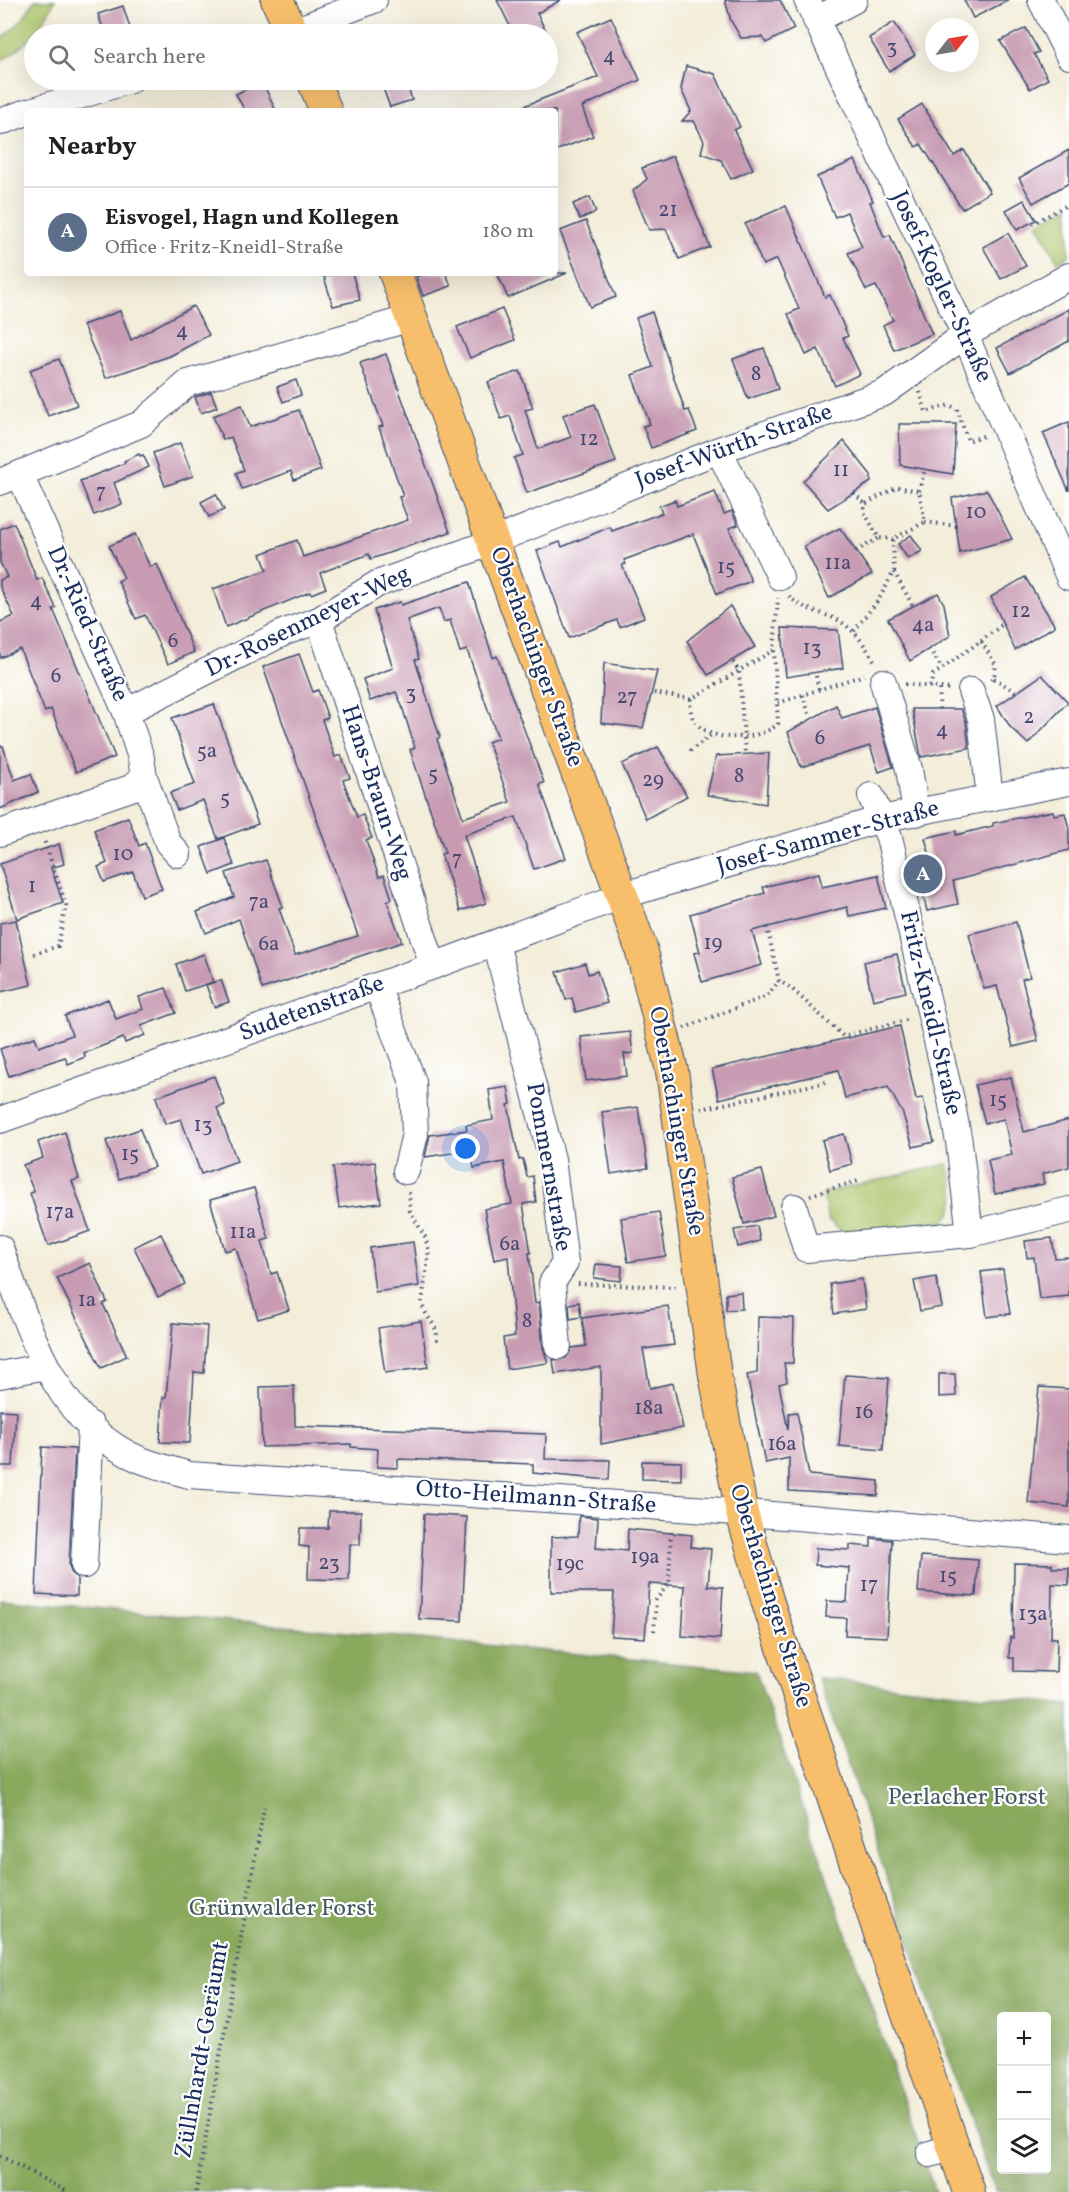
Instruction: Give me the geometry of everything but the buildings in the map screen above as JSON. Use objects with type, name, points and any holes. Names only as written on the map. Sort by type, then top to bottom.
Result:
[{"type":"main road","points":[[278,0],[284,24]]},
{"type":"main road","points":[[317,90],[325,108]]},
{"type":"main road","name":"Oberhachinger Straße","points":[[396,276],[624,894],[641,948],[672,1071],[715,1376],[742,1513],[768,1604],[876,1916],[942,2151],[969,2192]]},
{"type":"street","points":[[310,24],[374,0]]},
{"type":"street","points":[[812,10],[854,0]]},
{"type":"street","points":[[1041,0],[1069,56]]},
{"type":"street","name":"Josef-Kogler-Straße","points":[[812,10],[965,335],[1069,577]]},
{"type":"street","points":[[41,108],[98,90]]},
{"type":"street","points":[[0,122],[24,113]]},
{"type":"street","name":"Josef-Würth-Straße","points":[[493,540],[719,450],[884,393],[910,377],[965,335],[1069,276]]},
{"type":"street","points":[[10,478],[141,424],[188,382],[411,318]]},
{"type":"street","points":[[719,450],[780,577]]},
{"type":"street","name":"Dr.-Ried-Straße","points":[[10,478],[126,712],[141,758],[144,777],[168,843],[178,854]]},
{"type":"street","name":"Dr.-Rosenmeyer-Weg","points":[[126,712],[285,632],[320,620],[376,584],[493,540]]},
{"type":"street","name":"Hans-Braun-Weg","points":[[320,620],[434,966]]},
{"type":"street","points":[[881,676],[909,769],[916,813]]},
{"type":"street","points":[[971,691],[981,719],[990,798]]},
{"type":"street","points":[[0,833],[131,788],[144,777]]},
{"type":"street","name":"Josef-Sammer-Straße","points":[[624,894],[876,808],[916,813],[1069,782]]},
{"type":"street","name":"Fritz-Kneidl-Straße","points":[[876,808],[889,837],[959,1142],[970,1234]]},
{"type":"street","name":"Sudetenstraße","points":[[0,1120],[434,966],[624,894]]},
{"type":"street","name":"Pommernstraße","points":[[496,943],[552,1159],[565,1263]]},
{"type":"street","points":[[377,986],[413,1082],[415,1134],[406,1171]]},
{"type":"street","points":[[794,1207],[806,1250],[970,1234],[1069,1210]]},
{"type":"street","name":"Otto-Heilmann-Straße","points":[[0,1248],[45,1366],[69,1405],[105,1437],[139,1460],[189,1475],[742,1513],[1069,1539]]},
{"type":"street","points":[[558,1346],[552,1283],[565,1263]]},
{"type":"street","points":[[0,1375],[45,1366]]},
{"type":"street","points":[[84,1565],[91,1425]]},
{"type":"path","points":[[1032,224],[1069,204]]},
{"type":"path","points":[[910,377],[920,389],[926,412],[949,405],[957,409],[969,441]]},
{"type":"path","points":[[925,469],[919,491],[925,522]]},
{"type":"path","points":[[865,504],[897,487],[919,491]]},
{"type":"path","points":[[854,493],[865,504]]},
{"type":"path","points":[[865,504],[864,512],[879,538]]},
{"type":"path","points":[[856,551],[879,538],[893,539],[925,522],[957,526]]},
{"type":"path","points":[[893,539],[894,571],[913,606]]},
{"type":"path","points":[[854,631],[879,599],[894,571]]},
{"type":"path","points":[[780,577],[790,598],[808,610],[839,621],[854,631],[881,676]]},
{"type":"path","points":[[690,751],[711,735],[745,736],[763,733],[778,724],[774,650],[780,577]]},
{"type":"path","points":[[930,687],[933,675],[1003,624]]},
{"type":"path","points":[[981,641],[996,665],[994,678]]},
{"type":"path","points":[[930,649],[942,668]]},
{"type":"path","points":[[654,693],[691,699],[774,650]]},
{"type":"path","points":[[734,662],[739,671],[745,752]]},
{"type":"path","points":[[816,676],[819,690]]},
{"type":"path","points":[[777,703],[819,690],[881,676],[930,687],[971,691],[994,678]]},
{"type":"path","points":[[994,678],[1017,693]]},
{"type":"path","points":[[939,709],[940,688]]},
{"type":"path","points":[[803,695],[809,714]]},
{"type":"path","points":[[691,699],[689,710],[692,718],[711,735]]},
{"type":"path","points":[[34,954],[58,946],[66,905],[38,820]]},
{"type":"path","points":[[688,1027],[767,996],[778,981],[767,927]]},
{"type":"path","points":[[778,981],[791,988],[843,1036],[930,1014]]},
{"type":"path","points":[[694,1110],[827,1082]]},
{"type":"path","points":[[406,1171],[410,1211],[425,1237],[429,1251],[422,1302],[423,1310],[439,1334],[436,1345]]},
{"type":"path","points":[[794,1207],[802,1197],[858,1181]]},
{"type":"path","name":"Pommernstraße","points":[[565,1263],[576,1284],[685,1288]]},
{"type":"path","points":[[654,1631],[656,1600],[669,1583],[672,1508]]},
{"type":"path","name":"Züllnhardt-Geräumt","points":[[196,2192],[264,1807]]},
{"type":"path","points":[[0,2156],[68,2192]]},
{"type":"green space","points":[[35,0],[55,0],[41,24],[24,24],[24,44],[0,61],[0,41],[22,20]]},
{"type":"green space","points":[[1069,206],[1069,256],[1058,262],[1037,223]]},
{"type":"green space","points":[[948,1164],[953,1182],[953,1207],[950,1214],[936,1226],[846,1234],[828,1220],[823,1193]]},
{"type":"green space","name":"Grünwalder Forst","points":[[0,1599],[756,1671],[935,2192],[0,2192]]},
{"type":"green space","name":"Perlacher Forst","points":[[818,1678],[1069,1705],[1069,2192],[995,2192]]},
{"type":"place","name":"Eisvogel, Hagn und Kollegen","points":[[923,874]]}]
